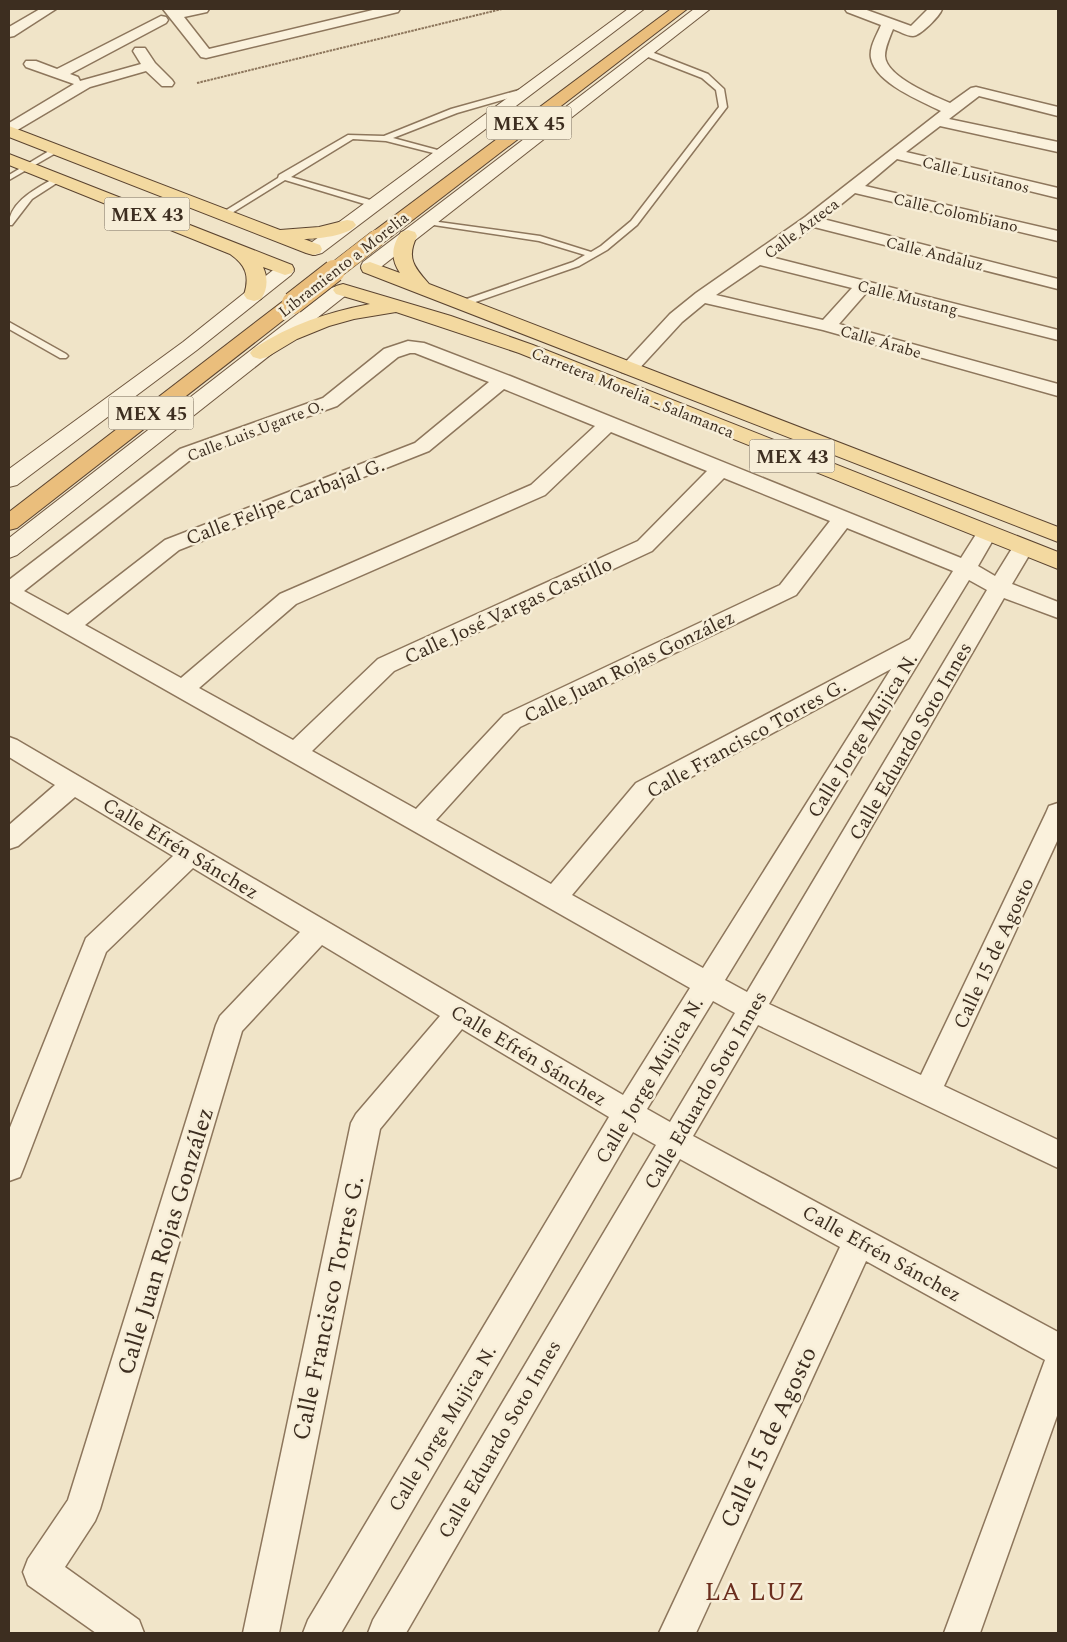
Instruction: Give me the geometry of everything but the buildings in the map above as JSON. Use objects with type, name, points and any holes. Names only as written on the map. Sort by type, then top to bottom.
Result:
[{"type":"highway","name":"Libramiento a Morelia","points":[[9,523],[274,298],[353,228],[660,9]]},
{"type":"highway","name":"Libramiento a Morelia","points":[[9,500],[274,298],[377,238],[680,9]]},
{"type":"main road","points":[[314,249],[353,228],[374,204],[637,9]]},
{"type":"main road","points":[[370,267],[703,9]]},
{"type":"main road","name":"MEX 43","points":[[9,130],[314,249]]},
{"type":"main road","name":"MEX 43","points":[[9,159],[284,270],[290,283],[300,289],[314,293],[341,291],[361,282],[367,277],[370,267],[365,258],[354,251],[332,247],[314,249],[294,257],[284,270]]},
{"type":"main road","points":[[274,298],[258,286],[256,269],[250,261],[228,246],[258,227],[291,234],[353,228]]},
{"type":"main road","points":[[408,236],[401,251],[404,266],[423,289]]},
{"type":"main road","name":"Carretera Morelia - Salamanca","points":[[370,267],[1058,535]]},
{"type":"main road","points":[[9,480],[190,346],[274,298],[284,270]]},
{"type":"main road","points":[[9,550],[260,352],[341,291]]},
{"type":"main road","name":"Carretera Morelia - Salamanca","points":[[341,291],[403,307],[526,349],[1058,561]]},
{"type":"main road","points":[[260,352],[300,329],[324,320],[367,311],[403,307]]},
{"type":"main road","points":[[954,494],[988,514],[1023,547]]},
{"type":"street","points":[[9,21],[29,9]]},
{"type":"street","points":[[9,32],[48,9]]},
{"type":"street","points":[[173,12],[202,9]]},
{"type":"street","points":[[173,12],[206,54],[393,9]]},
{"type":"street","points":[[852,9],[913,32],[934,14],[935,9]]},
{"type":"street","points":[[58,74],[132,37],[161,20]]},
{"type":"street","points":[[888,23],[878,57],[882,68],[892,78],[952,110]]},
{"type":"street","points":[[132,37],[149,66],[167,83]]},
{"type":"street","points":[[31,64],[85,84]]},
{"type":"street","points":[[9,130],[85,84],[149,66]]},
{"type":"street","name":"Calle Azteca","points":[[629,368],[676,318],[702,297],[811,222],[894,154],[976,91],[1058,111]]},
{"type":"street","points":[[937,121],[1058,147]]},
{"type":"street","name":"Calle Lusitanos","points":[[894,154],[1058,193]]},
{"type":"street","name":"Calle Colombiano","points":[[854,188],[1058,236]]},
{"type":"street","name":"Calle Andaluz","points":[[811,222],[1058,284]]},
{"type":"street","name":"Calle Mustang","points":[[758,260],[1058,335]]},
{"type":"street","points":[[827,326],[863,286]]},
{"type":"street","name":"Calle Árabe","points":[[702,297],[827,326],[1058,390]]},
{"type":"street","name":"Calle Luis Ugarte O.","points":[[9,592],[187,453],[330,402],[390,353],[408,347],[428,349],[503,380]]},
{"type":"street","points":[[503,380],[965,568],[1000,588],[1058,610]]},
{"type":"street","name":"Calle Felipe Carbajal G.","points":[[69,626],[172,545],[422,447],[503,380]]},
{"type":"street","points":[[182,690],[288,599],[538,490],[609,423]]},
{"type":"street","name":"Calle José Vargas Castillo","points":[[295,753],[386,665],[645,546],[721,469]]},
{"type":"street","name":"Calle Juan Rojas González","points":[[419,822],[512,721],[788,590],[843,519]]},
{"type":"street","name":"Calle Jorge Mujica N.","points":[[321,1633],[628,1113],[987,533]]},
{"type":"street","name":"Calle Eduardo Soto Innes","points":[[386,1633],[1023,547]]},
{"type":"street","points":[[9,592],[752,1009],[1058,1154]]},
{"type":"street","name":"Calle Francisco Torres G.","points":[[554,899],[645,790],[917,645]]},
{"type":"street","name":"Calle Efrén Sánchez","points":[[9,746],[675,1141],[1058,1349]]},
{"type":"street","points":[[9,839],[73,784]]},
{"type":"street","name":"Calle 15 de Agosto","points":[[928,1092],[1058,813]]},
{"type":"street","points":[[9,1167],[95,946],[191,854]]},
{"type":"street","name":"Calle Juan Rojas González","points":[[126,1633],[41,1572],[83,1509],[230,1025],[319,930]]},
{"type":"street","name":"Calle Francisco Torres G.","points":[[261,1633],[366,1123],[459,1013]]},
{"type":"street","name":"Calle 15 de Agosto","points":[[677,1633],[859,1241]]},
{"type":"street","points":[[962,1633],[1058,1368]]},
{"type":"lane","points":[[461,304],[576,264],[604,248],[634,224],[723,107],[720,89],[705,76],[646,53]]},
{"type":"lane","points":[[386,138],[454,111],[530,89]]},
{"type":"lane","points":[[224,214],[282,177],[351,137],[366,135],[386,138],[442,154]]},
{"type":"lane","points":[[9,178],[57,150]]},
{"type":"lane","points":[[282,177],[374,204]]},
{"type":"lane","points":[[9,223],[21,205],[30,197],[59,179]]},
{"type":"lane","points":[[427,222],[540,239],[593,255]]},
{"type":"lane","points":[[9,324],[63,356]]},
{"type":"path","points":[[197,83],[502,9]]},
{"type":"district","name":"LA LUZ","points":[[755,1591]]}]
